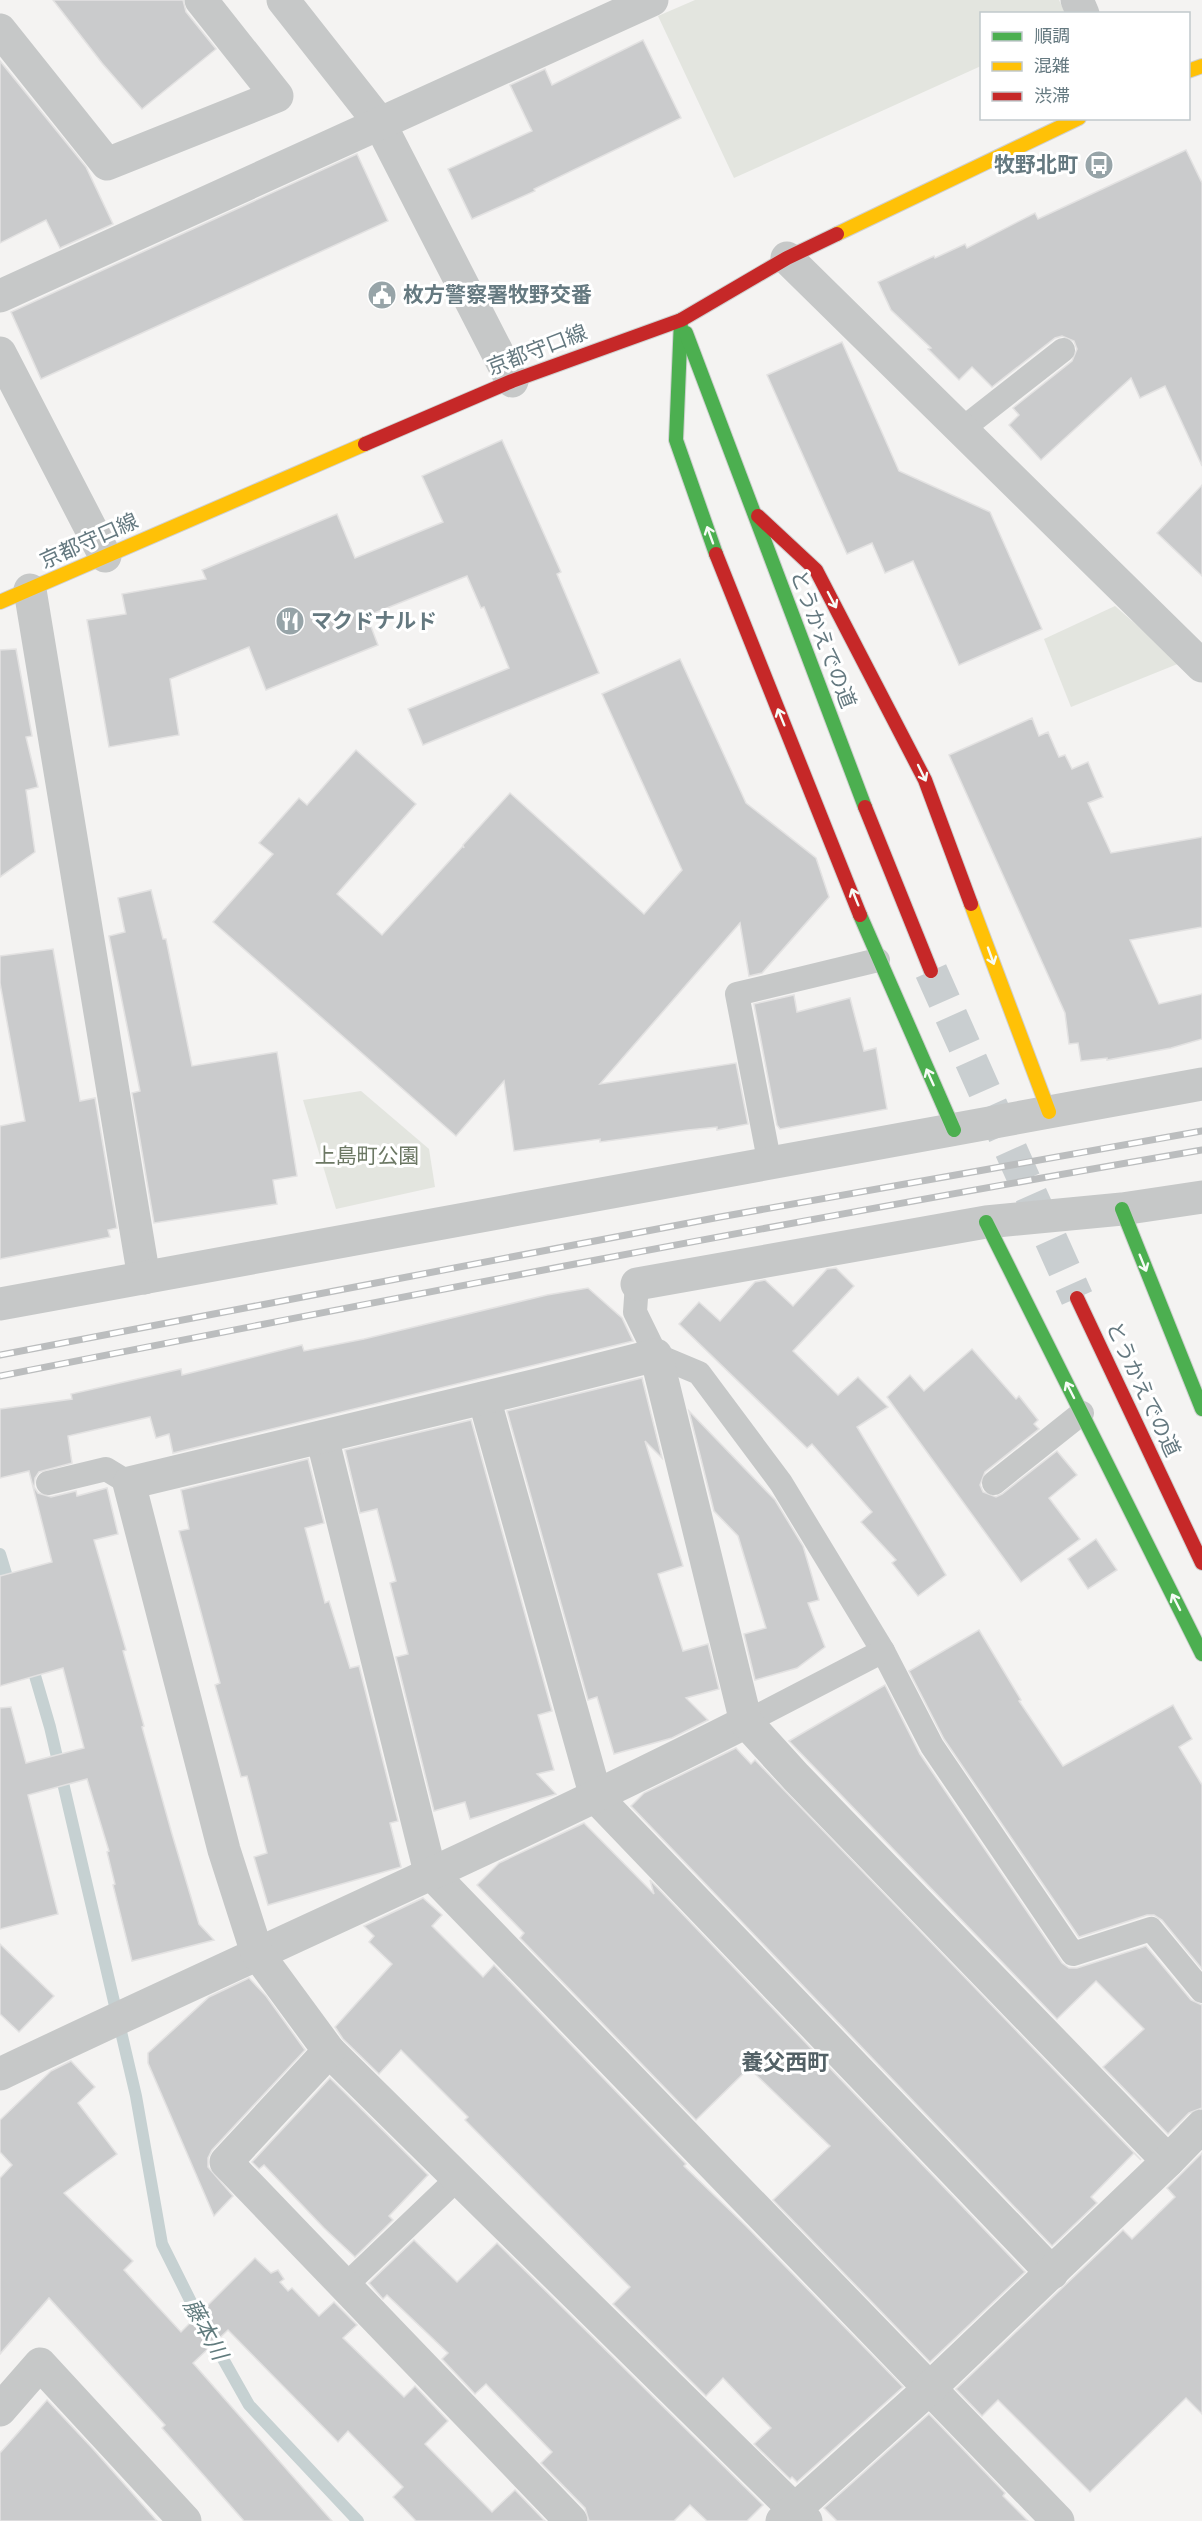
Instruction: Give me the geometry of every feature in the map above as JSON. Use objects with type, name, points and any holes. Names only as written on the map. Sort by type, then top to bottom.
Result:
[{"type":"street","points":[[0,30],[107,164],[277,96],[201,0]]},
{"type":"street","points":[[283,0],[379,122],[512,381]]},
{"type":"street","points":[[0,296],[652,0]]},
{"type":"street","name":"京都守口線","points":[[15,596],[512,381],[681,320],[787,258],[1075,120]]},
{"type":"street","points":[[787,258],[1202,666]]},
{"type":"street","points":[[681,320],[676,440],[731,595],[878,960],[954,1130]]},
{"type":"street","name":"とうかえでの道","points":[[681,320],[843,752],[931,971]]},
{"type":"street","points":[[0,353],[105,556]]},
{"type":"street","points":[[752,510],[816,570],[925,780],[1049,1112]]},
{"type":"street","points":[[15,596],[144,1278]]},
{"type":"street","points":[[0,1304],[770,1165],[1202,1084]]},
{"type":"street","points":[[637,1284],[986,1222],[1122,1209],[1202,1197]]},
{"type":"street","points":[[1122,1209],[1202,1409]]},
{"type":"street","points":[[986,1222],[1202,1654]]},
{"type":"street","name":"とうかえでの道","points":[[1077,1298],[1202,1563]]},
{"type":"street","points":[[1168,2161],[796,1777],[746,1722],[656,1354],[484,1398],[129,1483],[224,1850],[256,1953],[329,2051],[794,2517],[1052,2273],[1168,2161],[1202,2126]]},
{"type":"street","points":[[484,1398],[596,1797],[1052,2273]]},
{"type":"street","points":[[322,1437],[430,1872],[1058,2521]]},
{"type":"street","points":[[0,2074],[430,1872],[596,1797],[746,1722]]},
{"type":"street","points":[[329,2051],[226,2162],[571,2521]]},
{"type":"street","points":[[0,2410],[40,2364],[185,2521]]},
{"type":"lane","points":[[961,430],[1063,350]]},
{"type":"lane","points":[[770,1165],[737,994],[878,960]]},
{"type":"lane","points":[[637,1284],[634,1312],[656,1354],[699,1373],[781,1484],[883,1651],[932,1746],[1073,1954],[1151,1929],[1202,1991]]},
{"type":"lane","points":[[993,1483],[1082,1413]]},
{"type":"lane","points":[[48,1483],[106,1469],[129,1483]]},
{"type":"lane","points":[[746,1722],[883,1651]]},
{"type":"lane","points":[[345,2286],[458,2178]]},
{"type":"green space","points":[[695,0],[1059,0],[1065,12],[980,12],[980,66],[734,178],[658,16]]},
{"type":"green space","points":[[1115,606],[1180,663],[1071,707],[1044,639]]},
{"type":"green space","name":"上島町公園","points":[[361,1091],[429,1149],[435,1187],[336,1209],[303,1100]]},
{"type":"building","points":[[53,0],[183,0],[186,12],[216,49],[142,109],[102,63]]},
{"type":"building","points":[[643,40],[681,118],[534,189],[535,191],[472,219],[448,169],[532,131],[510,85],[545,69],[552,85]]},
{"type":"building","points":[[0,61],[86,167],[113,224],[60,248],[46,220],[0,243]]},
{"type":"building","points":[[1186,150],[1202,183],[1202,466],[1165,386],[1140,398],[1131,378],[1041,460],[1009,425],[1019,415],[1013,408],[1072,361],[1077,349],[1074,341],[1062,336],[1055,338],[992,387],[972,367],[959,380],[928,349],[931,348],[891,310],[878,282],[965,244],[967,248],[1035,213],[1038,219]]},
{"type":"building","points":[[357,154],[388,221],[41,379],[11,312]]},
{"type":"building","points":[[842,342],[899,471],[990,512],[1042,629],[959,665],[913,561],[885,573],[872,543],[847,554],[767,375]]},
{"type":"building","points":[[502,440],[561,572],[557,574],[599,673],[423,745],[408,709],[509,668],[484,607],[481,608],[467,576],[367,616],[378,645],[266,690],[249,647],[170,679],[179,735],[109,747],[87,620],[126,614],[122,594],[206,579],[202,570],[337,514],[355,558],[443,522],[422,476]]},
{"type":"building","points":[[1202,485],[1202,576],[1157,533]]},
{"type":"building","points":[[16,649],[32,736],[26,737],[38,787],[26,790],[35,852],[0,877],[0,650]]},
{"type":"building","points":[[680,659],[746,803],[816,858],[829,897],[762,973],[749,976],[740,923],[600,1084],[736,1063],[748,1124],[717,1130],[717,1127],[600,1142],[600,1139],[514,1151],[504,1081],[456,1136],[213,922],[273,854],[259,843],[299,798],[307,805],[356,750],[416,804],[337,894],[382,935],[463,846],[464,848],[463,845],[510,793],[644,914],[682,870],[602,694]]},
{"type":"building","points":[[1032,718],[1039,736],[1048,732],[1059,757],[1065,755],[1072,769],[1088,762],[1103,797],[1088,803],[1111,853],[1202,837],[1202,927],[1130,940],[1159,1004],[1202,994],[1202,1039],[1171,1048],[1107,1060],[1107,1058],[1081,1061],[1078,1043],[1069,1044],[1065,1013],[949,755]]},
{"type":"building","points":[[151,890],[163,939],[166,939],[192,1066],[277,1052],[297,1176],[273,1180],[277,1204],[154,1223],[132,1093],[140,1091],[109,936],[125,932],[118,898]]},
{"type":"building","points":[[53,949],[80,1101],[95,1098],[117,1228],[108,1230],[110,1237],[0,1259],[0,1126],[25,1121],[0,983],[0,956]]},
{"type":"building","points":[[794,995],[797,1012],[850,998],[864,1051],[876,1048],[887,1109],[780,1129],[777,1125],[754,1004]]},
{"type":"building","points":[[836,1268],[854,1286],[793,1351],[838,1395],[858,1377],[888,1407],[857,1427],[946,1575],[918,1596],[892,1563],[896,1560],[861,1522],[872,1512],[812,1444],[807,1448],[679,1324],[699,1302],[720,1321],[755,1282],[765,1280],[793,1306],[827,1269]]},
{"type":"building","points":[[588,1288],[622,1318],[633,1341],[173,1453],[169,1434],[156,1438],[150,1417],[68,1436],[72,1463],[39,1472],[35,1478],[34,1487],[38,1493],[51,1497],[76,1491],[77,1496],[107,1488],[118,1534],[94,1540],[126,1650],[123,1651],[144,1726],[142,1727],[199,1924],[214,1940],[132,1961],[113,1885],[115,1884],[107,1852],[109,1851],[87,1779],[28,1795],[58,1914],[0,1929],[0,1708],[11,1707],[26,1763],[84,1748],[63,1668],[0,1686],[0,1576],[52,1562],[29,1471],[0,1478],[0,1409],[72,1399],[71,1394],[181,1369],[182,1375],[302,1345],[304,1351],[364,1339],[547,1295]]},
{"type":"building","points":[[972,1349],[1016,1399],[1019,1396],[1038,1420],[1034,1424],[1039,1429],[985,1472],[980,1485],[983,1492],[996,1497],[1002,1494],[1057,1451],[1077,1475],[1049,1498],[1080,1539],[1021,1582],[887,1397],[910,1375],[924,1391]]},
{"type":"building","points":[[642,1378],[662,1458],[645,1441],[683,1566],[658,1574],[683,1651],[708,1644],[719,1689],[686,1698],[708,1720],[672,1738],[614,1754],[597,1697],[588,1700],[507,1411]]},
{"type":"building","points":[[689,1411],[775,1500],[803,1546],[819,1600],[808,1603],[825,1647],[797,1668],[755,1680],[744,1634],[766,1628],[738,1536],[714,1511]]},
{"type":"building","points":[[471,1420],[552,1711],[538,1715],[554,1770],[537,1774],[556,1794],[470,1819],[465,1802],[434,1811],[396,1657],[408,1654],[390,1583],[396,1581],[377,1509],[360,1513],[345,1450]]},
{"type":"building","points":[[308,1459],[324,1523],[305,1528],[325,1603],[329,1601],[350,1668],[359,1666],[398,1821],[390,1823],[401,1867],[268,1905],[254,1857],[267,1853],[247,1776],[241,1777],[215,1685],[220,1683],[179,1531],[189,1529],[181,1490]]},
{"type":"building","points":[[1096,1539],[1117,1570],[1088,1589],[1068,1559]]},
{"type":"building","points":[[979,1630],[1021,1700],[1019,1701],[1063,1766],[1173,1705],[1192,1739],[1179,1747],[1202,1785],[1202,1969],[1162,1920],[1154,1915],[1147,1915],[1079,1937],[944,1739],[909,1671]]},
{"type":"building","points":[[885,1685],[920,1754],[1062,1963],[1069,1968],[1077,1968],[1146,1946],[1191,2000],[1202,2005],[1202,2108],[1189,2113],[1168,2134],[1103,2067],[1144,2029],[1096,1981],[1057,2019],[789,1741]]},
{"type":"building","points":[[736,1748],[751,1764],[755,1760],[1141,2160],[1134,2153],[1091,2197],[1097,2203],[1052,2246],[631,1806],[644,1793]]},
{"type":"building","points":[[584,1823],[654,1894],[650,1880],[1025,2272],[930,2362],[773,2200],[830,2146],[749,2068],[696,2120],[520,1938],[524,1933],[477,1885],[499,1863]]},
{"type":"building","points":[[423,1898],[442,1915],[432,1926],[483,1977],[494,1965],[686,2164],[684,2166],[746,2226],[903,2387],[797,2482],[792,2477],[790,2479],[754,2444],[771,2428],[723,2378],[706,2396],[613,2304],[630,2287],[465,2120],[468,2117],[401,2050],[379,2074],[343,2039],[335,2027],[392,1964],[369,1942],[374,1936],[364,1926]]},
{"type":"building","points":[[0,1944],[54,1996],[19,2032],[0,2014]]},
{"type":"building","points":[[249,1978],[266,1996],[305,2050],[212,2150],[208,2158],[208,2167],[233,2196],[214,2216],[148,2063],[148,2053],[209,1997]]},
{"type":"building","points":[[71,2061],[95,2087],[78,2103],[117,2154],[64,2193],[133,2261],[124,2270],[181,2332],[255,2258],[271,2273],[278,2270],[284,2279],[280,2282],[288,2291],[292,2288],[319,2316],[334,2302],[357,2325],[343,2338],[404,2397],[415,2386],[448,2421],[425,2444],[492,2512],[515,2490],[545,2521],[416,2521],[393,2497],[403,2487],[348,2431],[338,2442],[228,2330],[193,2363],[332,2521],[244,2521],[162,2428],[165,2425],[49,2298],[0,2354],[0,2178],[12,2165],[0,2152],[0,2120],[51,2071]]},
{"type":"building","points":[[330,2078],[428,2175],[389,2216],[393,2220],[355,2257],[264,2165],[259,2169],[252,2162]]},
{"type":"building","points":[[1202,2153],[1202,2414],[1186,2398],[1090,2492],[998,2400],[982,2416],[956,2389],[1123,2230],[1132,2239],[1175,2197],[1167,2188]]},
{"type":"building","points":[[414,2240],[457,2282],[497,2243],[763,2505],[747,2521],[707,2521],[690,2505],[674,2521],[589,2521],[585,2508],[541,2463],[552,2452],[486,2384],[475,2394],[442,2359],[448,2353],[387,2295],[383,2299],[369,2283]]},
{"type":"building","points":[[47,2400],[157,2521],[0,2521],[0,2453]]},
{"type":"building","points":[[929,2414],[1005,2493],[1003,2496],[1028,2521],[837,2521],[824,2508]]},
{"type":"waterway","points":[[0,1554],[11,1590]]},
{"type":"waterway","name":"藤本川","points":[[31,1662],[50,1727],[136,2096],[162,2244],[192,2304],[249,2405],[358,2521]]},
{"type":"tunnel","points":[[931,971],[1077,1298]]},
{"type":"railway","points":[[0,1355],[720,1217],[1202,1131]]},
{"type":"railway","points":[[0,1376],[750,1231],[1202,1150]]},
{"type":"traffic: fast","points":[[681,320],[676,440],[716,554]]},
{"type":"traffic: fast","points":[[686,333],[865,807]]},
{"type":"traffic: fast","points":[[860,915],[954,1130]]},
{"type":"traffic: fast","points":[[1122,1209],[1202,1409]]},
{"type":"traffic: fast","points":[[986,1222],[1202,1654]]},
{"type":"traffic: slow","points":[[1190,70],[1202,66]]},
{"type":"traffic: slow","points":[[837,234],[1075,120]]},
{"type":"traffic: slow","points":[[0,602],[365,444]]},
{"type":"traffic: slow","points":[[971,904],[1049,1112]]},
{"type":"traffic: jam","points":[[365,444],[512,381],[681,320],[787,258],[837,234]]},
{"type":"traffic: jam","points":[[758,516],[816,570],[925,780],[971,904]]},
{"type":"traffic: jam","points":[[716,554],[860,915]]},
{"type":"traffic: jam","points":[[865,807],[931,971]]},
{"type":"traffic: jam","points":[[1077,1298],[1202,1563]]},
{"type":"place","name":"牧野北町","points":[[1099,165]]},
{"type":"place","name":"枚方警察署牧野交番","points":[[382,295]]},
{"type":"place","name":"マクドナルド","points":[[290,621]]},
{"type":"district","name":"養父西町","points":[[785,2062]]}]
